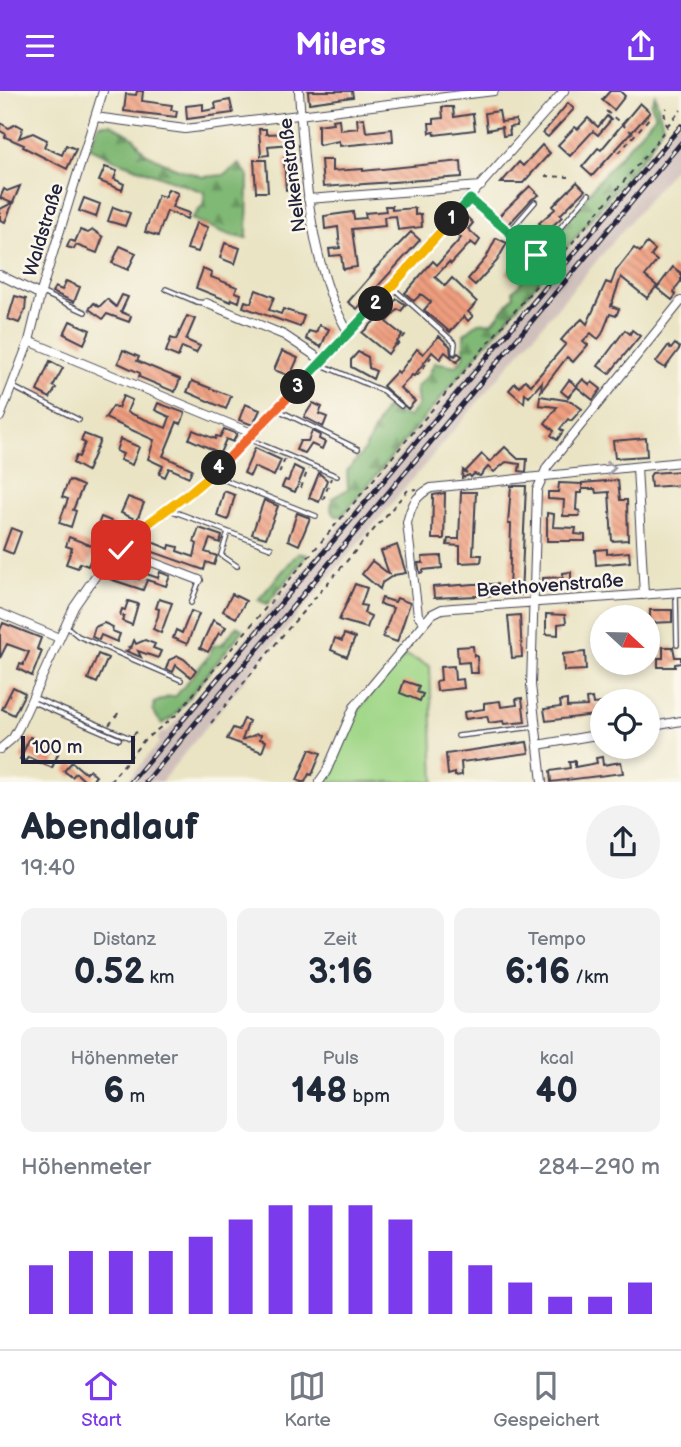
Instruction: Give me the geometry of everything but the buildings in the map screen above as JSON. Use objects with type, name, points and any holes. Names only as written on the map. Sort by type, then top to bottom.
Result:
[{"type":"street","name":"Waldstraße","points":[[0,417],[29,341],[41,293],[103,91]]},
{"type":"street","name":"Nelkenstraße","points":[[299,91],[308,199],[332,301],[349,333]]},
{"type":"street","points":[[95,117],[185,129],[494,91]]},
{"type":"street","points":[[0,748],[13,738],[64,625],[90,581],[115,548],[212,475],[251,436],[349,333],[564,91]]},
{"type":"street","points":[[308,199],[481,186]]},
{"type":"street","points":[[0,275],[41,293]]},
{"type":"street","points":[[542,782],[531,685],[537,490],[548,467],[681,301]]},
{"type":"street","points":[[206,303],[284,335],[322,362]]},
{"type":"street","points":[[29,341],[251,436]]},
{"type":"street","points":[[424,622],[418,615],[407,523],[419,494],[431,488],[481,482],[681,463]]},
{"type":"street","points":[[637,467],[644,595]]},
{"type":"street","points":[[115,548],[200,580]]},
{"type":"street","name":"Beethovenstraße","points":[[319,782],[326,772],[353,709],[432,614],[442,609],[679,592]]},
{"type":"street","points":[[0,613],[58,638]]},
{"type":"street","points":[[660,725],[681,721]]},
{"type":"street","points":[[538,745],[590,736]]},
{"type":"lane","points":[[470,199],[536,255],[589,194]]},
{"type":"lane","points":[[508,233],[536,202]]},
{"type":"lane","points":[[391,286],[455,343],[454,352]]},
{"type":"lane","points":[[166,289],[206,303]]},
{"type":"lane","points":[[41,293],[85,312]]},
{"type":"lane","points":[[322,362],[325,368],[383,391],[401,406]]},
{"type":"lane","points":[[13,387],[79,420]]},
{"type":"lane","points":[[276,409],[358,449]]},
{"type":"lane","points":[[251,436],[335,475]]},
{"type":"lane","points":[[212,475],[316,516]]},
{"type":"lane","points":[[167,509],[271,548]]},
{"type":"lane","points":[[228,532],[220,555],[237,566]]},
{"type":"lane","points":[[191,603],[200,580]]},
{"type":"lane","points":[[677,645],[679,592]]},
{"type":"lane","points":[[64,625],[78,636],[181,680]]},
{"type":"lane","points":[[32,699],[130,738]]},
{"type":"lane","points":[[32,699],[119,739]]},
{"type":"lane","points":[[458,736],[536,727]]},
{"type":"path","points":[[667,107],[664,111],[667,127]]},
{"type":"path","points":[[110,782],[144,740],[175,716],[459,380],[476,356],[589,224],[681,110]]},
{"type":"path","points":[[606,111],[635,134]]},
{"type":"path","points":[[619,153],[651,116]]},
{"type":"path","points":[[545,176],[569,177]]},
{"type":"path","points":[[396,346],[405,334]]},
{"type":"path","points":[[416,376],[431,357]]},
{"type":"path","points":[[279,473],[287,455]]},
{"type":"path","points":[[301,488],[310,464]]},
{"type":"path","points":[[323,500],[335,475]]},
{"type":"path","points":[[211,723],[408,490]]},
{"type":"path","points":[[107,728],[120,711]]},
{"type":"shaded area","points":[[681,117],[681,160],[632,219],[292,622],[161,782],[126,782],[159,743],[161,733],[167,732],[201,692]]},
{"type":"green space","points":[[655,95],[663,125],[648,151],[342,516],[336,516],[331,510],[332,498],[348,489],[347,471],[364,451],[385,409],[409,417],[418,405],[416,387],[428,376],[435,362],[456,366],[464,357],[464,334],[478,323],[493,322],[514,296],[513,290],[519,286],[526,269],[656,115],[651,104]]},
{"type":"green space","points":[[99,124],[111,124],[133,137],[145,153],[173,167],[203,177],[224,175],[239,164],[248,175],[247,238],[226,234],[191,219],[204,204],[204,192],[115,160],[89,147]]},
{"type":"green space","points":[[298,553],[308,555],[267,604],[258,600]]},
{"type":"green space","points":[[237,626],[243,630],[173,717],[162,724],[153,712],[154,703],[176,696],[208,657],[213,646],[222,644]]},
{"type":"green space","points":[[405,655],[430,666],[434,782],[325,782],[361,706]]},
{"type":"railway","points":[[131,782],[681,126]]},
{"type":"railway","points":[[146,782],[681,143]]},
{"type":"route","points":[[121,550],[115,548],[212,475],[249,439],[470,199],[536,255]]}]
